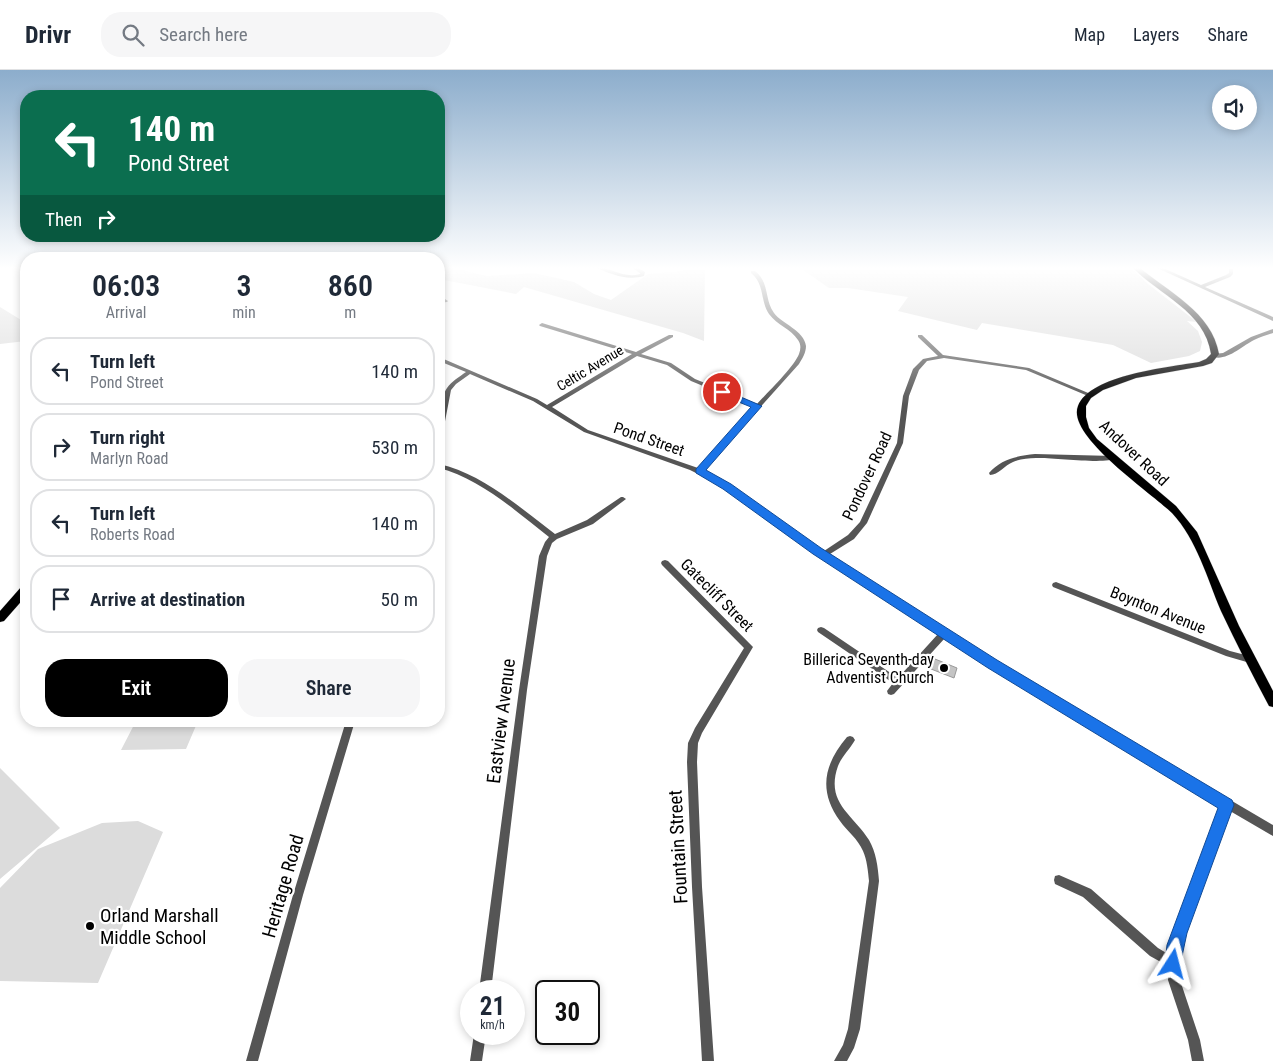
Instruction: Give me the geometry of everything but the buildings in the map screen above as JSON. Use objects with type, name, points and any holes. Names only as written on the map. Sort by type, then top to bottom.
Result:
[{"type":"main road","points":[[1090,395],[1109,384],[1209,361],[1214,356],[1214,344],[1207,328],[1191,313]]},
{"type":"main road","name":"Andover Road","points":[[1090,395],[1082,407],[1084,424],[1096,442],[1166,502],[1188,526],[1199,544],[1222,600],[1273,702]]},
{"type":"main road","points":[[0,618],[20,596]]},
{"type":"street","points":[[699,471],[803,354],[803,348],[796,334],[771,313]]},
{"type":"street","points":[[1260,313],[1273,319]]},
{"type":"street","points":[[542,326],[669,364],[693,380],[757,406]]},
{"type":"street","points":[[1214,356],[1224,355],[1252,338],[1273,331]]},
{"type":"street","name":"Celtic Avenue","points":[[548,408],[637,354],[671,336]]},
{"type":"street","points":[[920,336],[940,356],[1031,370],[1090,395]]},
{"type":"street","name":"Pondover Road","points":[[823,555],[852,537],[863,523],[900,443],[904,404],[916,369],[925,360],[940,356]]},
{"type":"street","name":"Pond Street","points":[[445,362],[519,392],[586,431],[699,471],[735,492],[823,555],[1041,694],[1273,831]]},
{"type":"street","points":[[445,406],[450,386],[470,372]]},
{"type":"street","points":[[992,473],[1007,462],[1026,457],[1113,458]]},
{"type":"street","points":[[445,467],[487,488],[554,537],[590,522],[623,499]]},
{"type":"street","name":"Eastview Avenue","points":[[486,980],[536,600],[543,556],[549,542],[554,537]]},
{"type":"street","name":"Gatecliff Street","points":[[665,563],[749,647]]},
{"type":"street","name":"Boynton Avenue","points":[[1056,585],[1229,654],[1250,659]]},
{"type":"street","points":[[821,630],[899,683]]},
{"type":"street","points":[[891,691],[944,633]]},
{"type":"street","name":"Fountain Street","points":[[708,1061],[697,887],[692,762],[693,743],[698,731],[749,647]]},
{"type":"street","name":"Heritage Road","points":[[252,1061],[298,895],[349,727]]},
{"type":"street","points":[[840,1061],[848,1048],[854,1029],[874,881],[872,860],[867,847],[859,834],[844,817],[832,796],[830,784],[834,765],[837,756],[850,740]]},
{"type":"street","points":[[1198,1061],[1194,1040],[1178,996],[1173,972],[1175,945],[1227,805]]},
{"type":"street","points":[[1059,880],[1087,893],[1156,953],[1173,964]]},
{"type":"street","points":[[476,1061],[478,1045]]},
{"type":"shaded area","points":[[0,313],[10,313],[20,319],[20,342],[0,344]]},
{"type":"shaded area","points":[[615,313],[704,313],[704,341]]},
{"type":"shaded area","points":[[907,313],[1186,313],[1197,322],[1187,321],[1198,331],[1202,342],[1200,351],[1189,356],[1151,363],[1113,345],[982,323],[977,330]]},
{"type":"shaded area","points":[[133,727],[195,727],[186,749],[121,750]]},
{"type":"shaded area","points":[[0,768],[60,828],[0,879]]},
{"type":"shaded area","points":[[138,821],[163,832],[98,983],[0,981],[0,888],[38,849],[102,823]]},
{"type":"place","name":"Billerica Seventh-day Adventist Church","points":[[944,668]]},
{"type":"place","name":"Orland Marshall Middle School","points":[[90,926]]},
{"type":"route","points":[[722,392],[757,406],[699,471],[727,486],[817,551],[992,664],[1227,805],[1179,933],[1175,945],[1173,964]]}]
